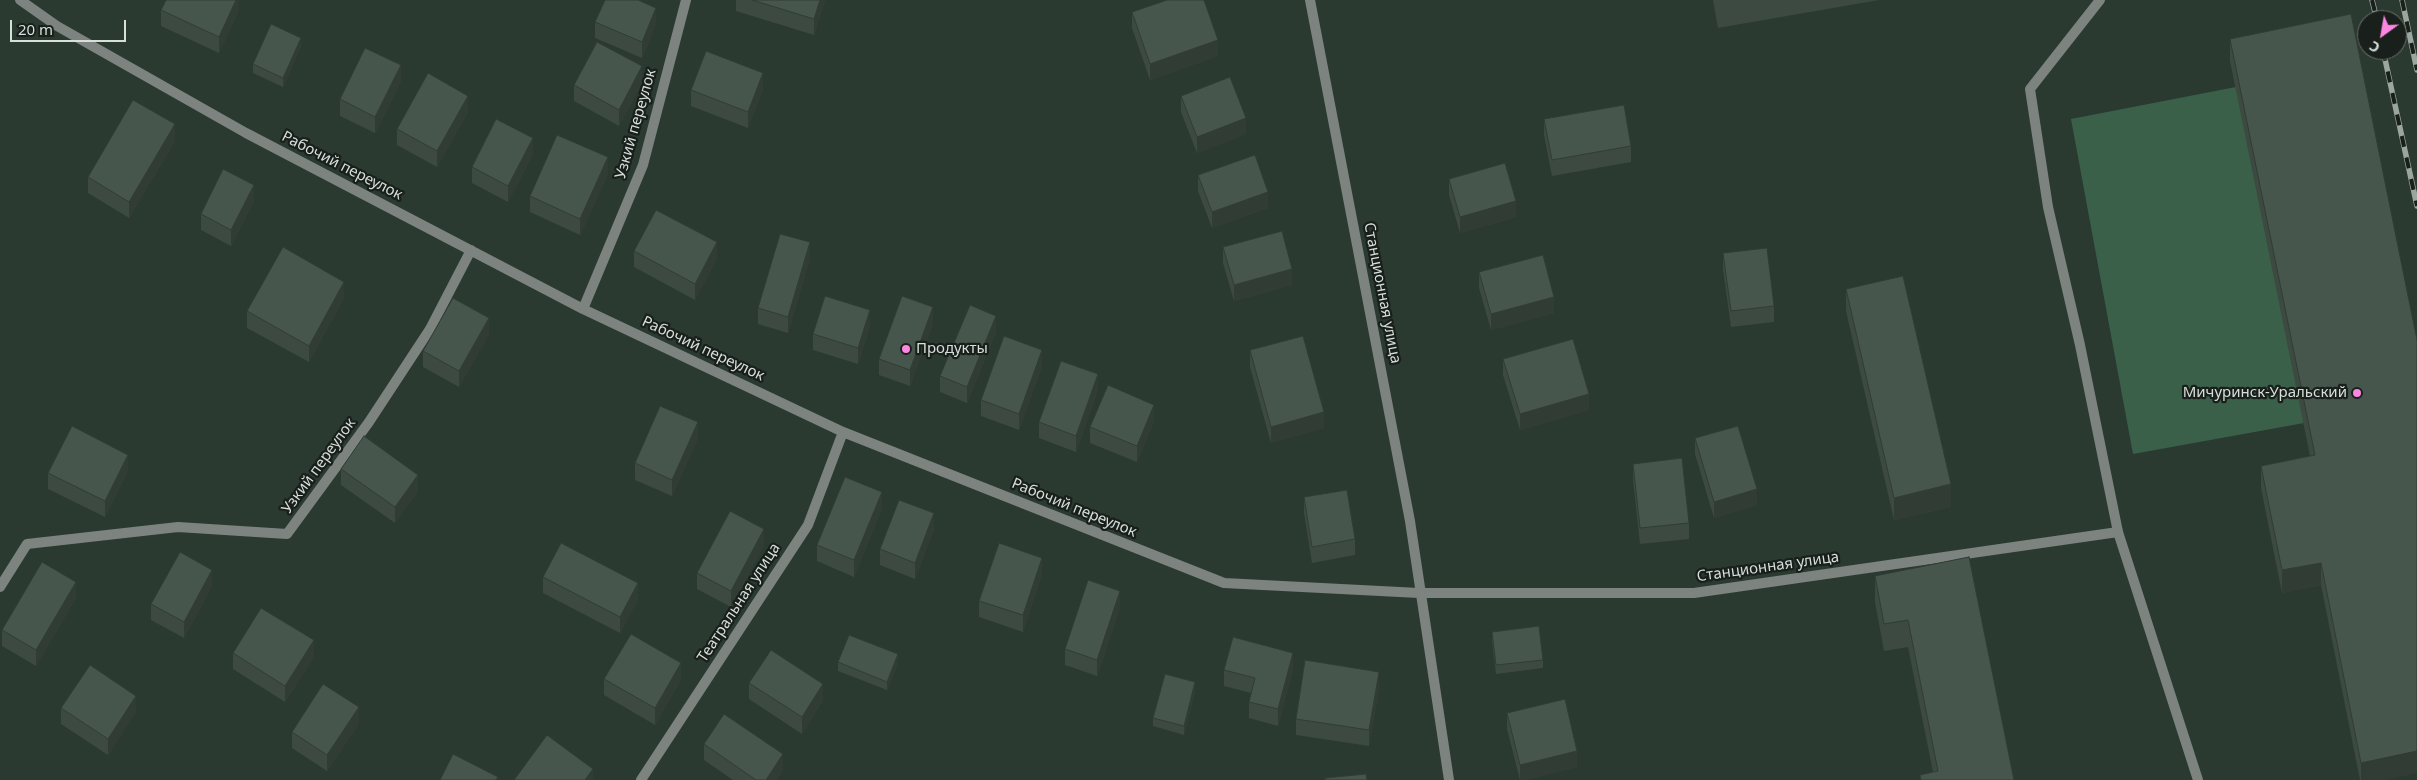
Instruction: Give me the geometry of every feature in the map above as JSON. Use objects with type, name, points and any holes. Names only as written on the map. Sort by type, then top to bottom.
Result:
[{"type":"street","name":"Рабочий переулок","points":[[20,0],[57,26],[246,133],[583,309],[843,432],[1224,583],[1419,593]]},
{"type":"street","name":"Узкий переулок","points":[[583,309],[643,165],[686,0]]},
{"type":"street","name":"Станционная улица","points":[[1310,0],[1410,521],[1419,593],[1450,780]]},
{"type":"street","points":[[2100,0],[2030,89],[2048,207],[2080,345],[2118,532],[2198,780]]},
{"type":"street","name":"Узкий переулок","points":[[0,587],[27,544],[178,527],[287,534],[369,422],[420,344],[471,250]]},
{"type":"street","name":"Театральная улица","points":[[641,780],[808,525],[843,432]]},
{"type":"street","name":"Станционная улица","points":[[1419,593],[1694,593],[2118,532]]},
{"type":"green space","points":[[2236,87],[2304,423],[2133,454],[2071,119]]},
{"type":"building","points":[[166,0],[236,0],[219,37],[161,10]]},
{"type":"building","points":[[605,0],[638,0],[656,8],[642,42],[595,22]]},
{"type":"building","points":[[752,0],[820,0],[814,19]]},
{"type":"building","points":[[1167,0],[1204,0],[1218,40],[1150,64],[1132,12]]},
{"type":"building","name":"Мичуринск-Уральский","points":[[2351,14],[2357,44],[2357,60],[2360,60],[2417,340],[2417,751],[2361,763],[2321,563],[2282,570],[2261,466],[2315,455],[2230,39]]},
{"type":"building","points":[[271,24],[301,38],[283,78],[253,64]]},
{"type":"building","points":[[597,42],[642,66],[619,110],[574,85]]},
{"type":"building","points":[[365,48],[401,65],[375,117],[340,99]]},
{"type":"building","points":[[706,51],[763,73],[748,112],[691,90]]},
{"type":"building","points":[[428,73],[468,96],[437,151],[397,129]]},
{"type":"building","points":[[1230,77],[1246,118],[1197,137],[1181,96]]},
{"type":"building","points":[[133,100],[175,124],[129,202],[88,177]]},
{"type":"building","points":[[1624,105],[1631,146],[1552,160],[1544,119]]},
{"type":"building","points":[[496,119],[533,138],[508,186],[472,167]]},
{"type":"building","points":[[557,135],[608,157],[580,219],[530,196]]},
{"type":"building","points":[[1255,155],[1268,192],[1212,212],[1198,175]]},
{"type":"building","points":[[1505,163],[1516,201],[1460,217],[1449,179]]},
{"type":"building","points":[[223,169],[254,185],[231,230],[201,214]]},
{"type":"building","points":[[656,210],[717,242],[695,284],[634,251]]},
{"type":"building","points":[[1282,231],[1292,269],[1234,285],[1223,247]]},
{"type":"building","points":[[780,234],[810,242],[788,317],[758,308]]},
{"type":"building","points":[[283,247],[344,282],[309,346],[247,311]]},
{"type":"building","points":[[1767,248],[1774,306],[1731,311],[1723,253]]},
{"type":"building","points":[[1543,255],[1554,297],[1491,314],[1479,272]]},
{"type":"building","points":[[1903,276],[1951,484],[1894,498],[1846,289]]},
{"type":"building","points":[[825,296],[870,310],[858,348],[813,334]]},
{"type":"building","name":"Продукты","points":[[902,296],[933,307],[910,370],[879,359]]},
{"type":"building","points":[[453,298],[489,318],[459,371],[423,351]]},
{"type":"building","points":[[970,305],[996,316],[967,387],[940,376]]},
{"type":"building","points":[[1004,336],[1042,350],[1019,414],[981,400]]},
{"type":"building","points":[[1303,336],[1324,412],[1271,427],[1250,350]]},
{"type":"building","points":[[1573,339],[1589,394],[1520,414],[1503,359]]},
{"type":"building","points":[[1061,361],[1098,374],[1076,436],[1039,422]]},
{"type":"building","points":[[1108,385],[1154,405],[1137,446],[1090,427]]},
{"type":"building","points":[[660,406],[698,422],[672,480],[635,463]]},
{"type":"building","points":[[72,426],[128,455],[105,501],[48,473]]},
{"type":"building","points":[[1738,426],[1757,489],[1714,502],[1695,438]]},
{"type":"building","points":[[364,436],[418,475],[395,507],[341,469]]},
{"type":"building","points":[[1682,458],[1689,523],[1640,528],[1633,464]]},
{"type":"building","points":[[845,477],[882,492],[854,560],[817,545]]},
{"type":"building","points":[[1347,490],[1355,539],[1312,547],[1304,497]]},
{"type":"building","points":[[899,500],[934,513],[915,563],[880,549]]},
{"type":"building","points":[[730,511],[764,529],[731,591],[697,573]]},
{"type":"building","points":[[561,543],[638,583],[620,617],[543,577]]},
{"type":"building","points":[[999,543],[1042,558],[1023,615],[979,601]]},
{"type":"building","points":[[180,552],[212,570],[184,622],[151,604]]},
{"type":"building","points":[[1969,557],[2014,780],[1921,780],[1920,775],[1938,771],[1908,620],[1884,624],[1875,576]]},
{"type":"building","points":[[42,562],[76,582],[36,650],[2,630]]},
{"type":"building","points":[[1088,580],[1120,591],[1097,660],[1065,649]]},
{"type":"building","points":[[261,608],[314,640],[285,686],[233,653]]},
{"type":"building","points":[[1539,626],[1543,660],[1496,665],[1492,632]]},
{"type":"building","points":[[631,634],[681,663],[655,708],[604,679]]},
{"type":"building","points":[[849,635],[898,654],[887,682],[838,662]]},
{"type":"building","points":[[1233,637],[1293,653],[1278,709],[1249,702],[1255,678],[1224,670]]},
{"type":"building","points":[[771,650],[823,684],[802,717],[749,683]]},
{"type":"building","points":[[1305,660],[1379,672],[1369,730],[1296,719]]},
{"type":"building","points":[[90,665],[136,696],[108,739],[61,708]]},
{"type":"building","points":[[1165,674],[1195,682],[1184,726],[1153,718]]},
{"type":"building","points":[[323,684],[359,707],[327,755],[292,732]]},
{"type":"building","points":[[1565,699],[1577,751],[1520,765],[1507,713]]},
{"type":"building","points":[[724,714],[783,754],[766,780],[756,780],[704,744]]},
{"type":"building","points":[[547,735],[593,769],[585,780],[514,780]]},
{"type":"building","points":[[453,754],[498,777],[496,780],[440,780]]},
{"type":"building","points":[[1366,774],[1367,780],[1325,780],[1325,778]]},
{"type":"railway","points":[[2372,0],[2374,10]]},
{"type":"railway","points":[[2402,0],[2417,70]]},
{"type":"railway","points":[[2385,60],[2417,206]]},
{"type":"place","name":"Продукты","points":[[906,349]]},
{"type":"place","name":"Мичуринск-Уральский","points":[[2357,393]]}]
